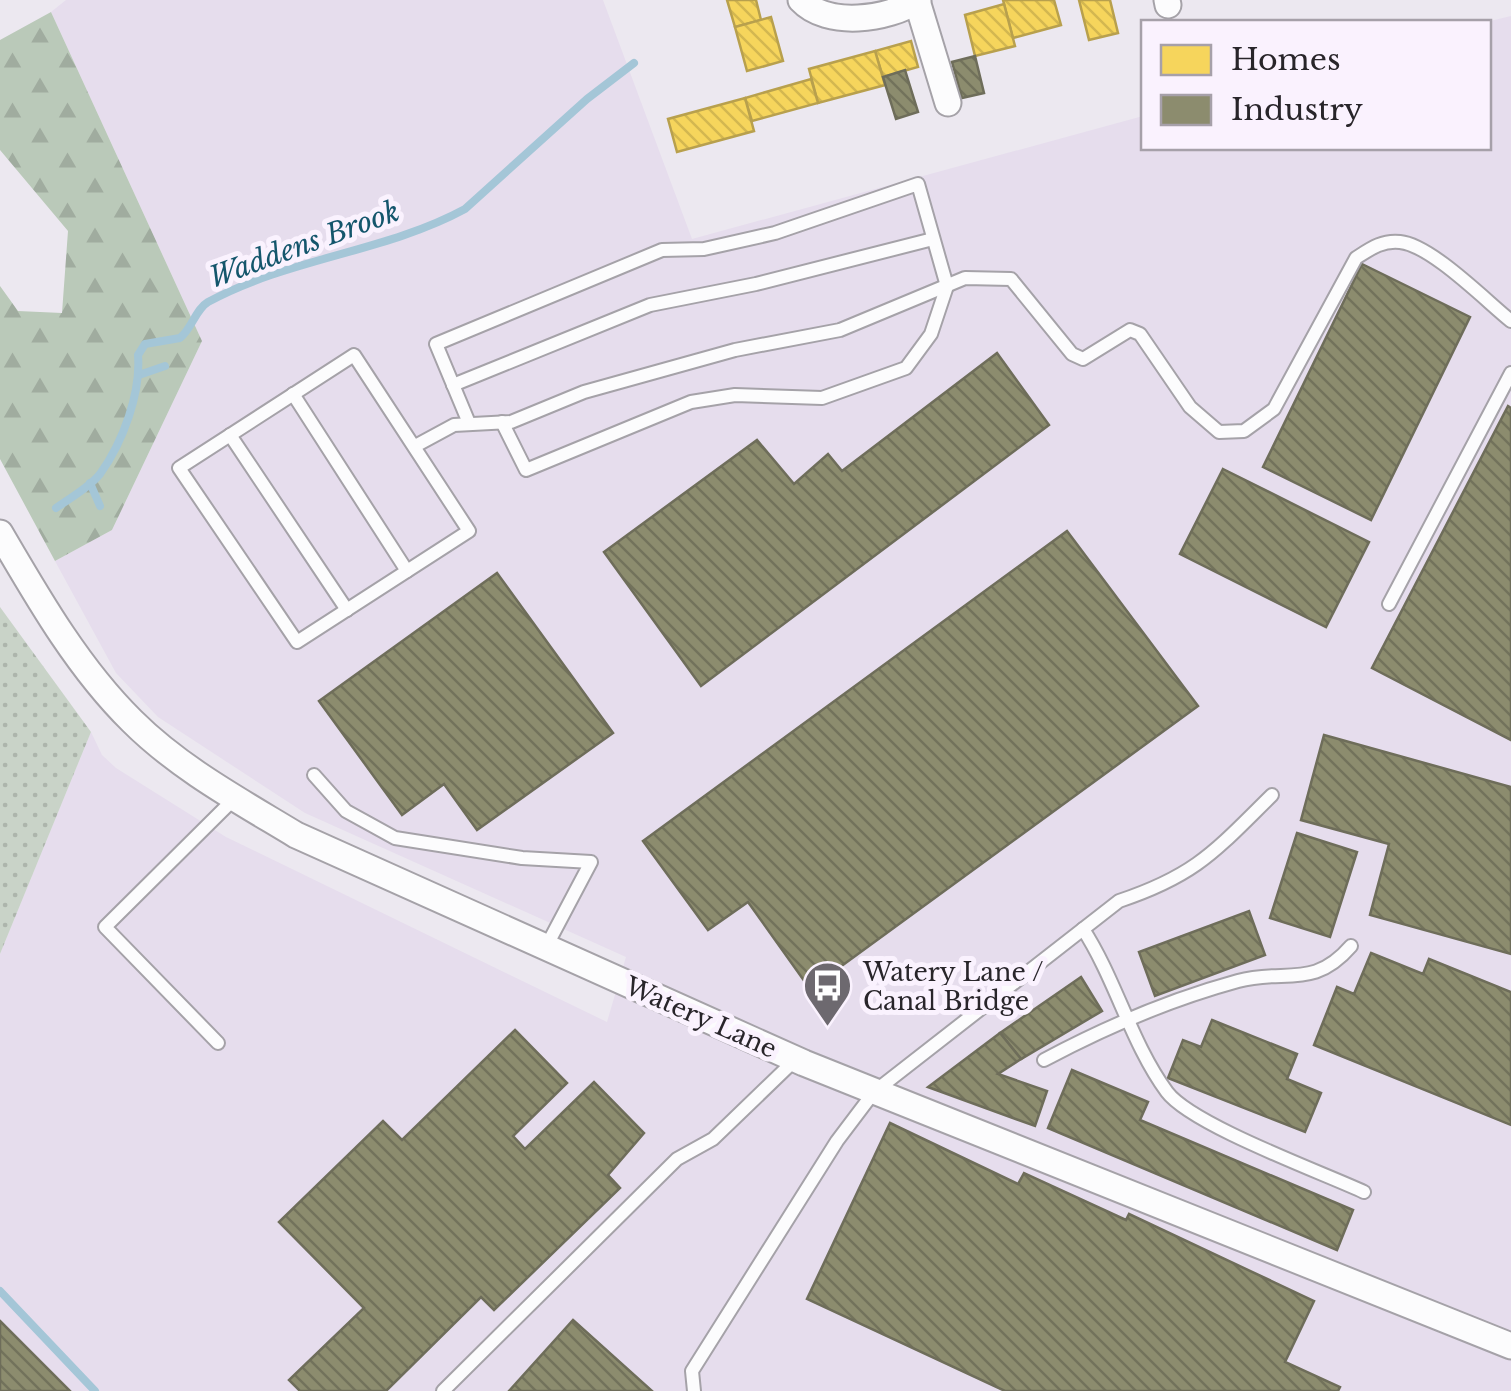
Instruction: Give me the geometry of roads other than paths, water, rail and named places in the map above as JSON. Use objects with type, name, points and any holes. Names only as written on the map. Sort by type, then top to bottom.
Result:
[{"type":"street","points":[[800,0],[824,16],[899,12],[917,0],[948,104]]},
{"type":"street","name":"Watery Lane","points":[[0,533],[79,659],[110,698],[147,735],[235,798],[296,835],[874,1092],[1511,1346]]},
{"type":"lane","points":[[469,424],[436,344],[662,250],[704,249],[775,234],[918,184],[947,286],[931,334],[906,368],[822,398],[735,395],[691,402],[526,470],[502,422]]},
{"type":"lane","points":[[453,385],[650,304],[756,284],[933,239]]},
{"type":"lane","points":[[417,445],[454,425],[502,422],[584,392],[735,350],[840,330],[965,278],[1012,279],[1072,354],[1083,359],[1130,330],[1140,334],[1190,407],[1219,432],[1244,431],[1274,409],[1356,258],[1380,243],[1403,242],[1434,258],[1511,320]]},
{"type":"lane","points":[[354,355],[417,445],[469,532],[296,642],[179,468],[292,394],[354,355]]},
{"type":"lane","points":[[1389,604],[1511,373]]},
{"type":"lane","points":[[292,394],[407,571]]},
{"type":"lane","points":[[230,435],[346,610]]},
{"type":"lane","points":[[314,775],[346,811],[394,838],[522,858],[591,862],[546,947]]},
{"type":"lane","points":[[694,1391],[692,1372],[837,1141],[874,1092],[1119,901],[1163,886],[1196,868],[1272,795]]},
{"type":"lane","points":[[218,1043],[105,927],[235,798]]},
{"type":"lane","points":[[1083,929],[1108,968],[1130,1021],[1169,1095],[1234,1134],[1364,1192]]},
{"type":"lane","points":[[1044,1060],[1130,1021],[1240,980],[1314,974],[1350,946]]},
{"type":"lane","points":[[443,1391],[677,1159],[713,1139],[796,1059]]},
{"type":"waterway","name":"Waddens Brook","points":[[56,508],[96,479],[116,447],[129,417],[137,385],[138,355],[145,344],[180,338],[204,305],[239,287],[435,224],[465,209],[587,99],[634,63]]},
{"type":"waterway","points":[[139,375],[165,366]]},
{"type":"waterway","points":[[90,483],[100,506]]},
{"type":"waterway","points":[[0,1291],[95,1391]]},
{"type":"place","name":"Watery Lane / Canal Bridge","points":[[828,1028]]}]
